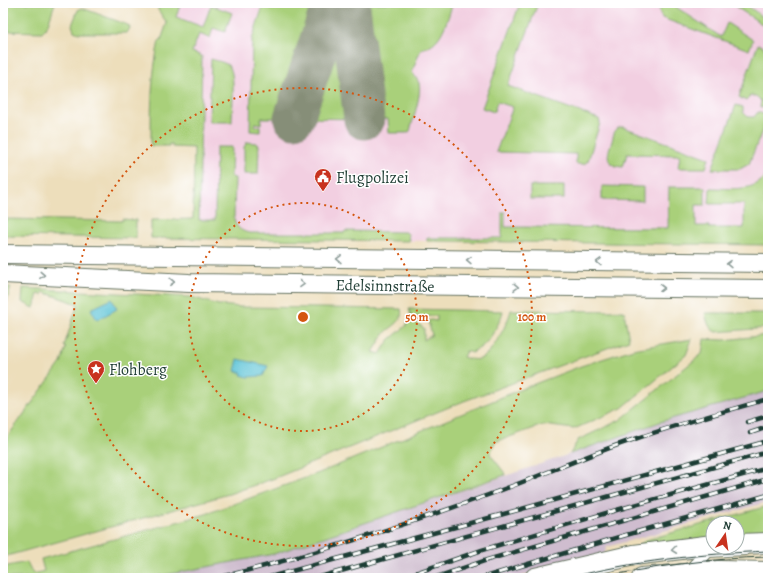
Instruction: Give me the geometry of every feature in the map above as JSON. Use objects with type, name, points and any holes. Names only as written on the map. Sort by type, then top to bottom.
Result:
[{"type":"main road","name":"Edelsinnstraße","points":[[3,254],[768,263]]},
{"type":"main road","name":"Edelsinnstraße","points":[[3,274],[188,283],[768,289]]},
{"type":"main road","points":[[745,544],[768,543]]},
{"type":"main road","points":[[535,578],[634,555],[705,546]]},
{"type":"main road","points":[[642,578],[681,576],[718,571],[768,572]]},
{"type":"street","points":[[681,576],[694,566],[708,551],[768,547]]},
{"type":"shaded area","points":[[174,3],[768,3],[768,245],[201,238],[194,148],[192,148],[162,36]]},
{"type":"shaded area","points":[[768,391],[768,502],[721,515],[705,515],[705,520],[607,547],[604,555],[541,570],[516,578],[149,578],[274,554],[660,422]]},
{"type":"green space","points":[[3,3],[55,3],[47,27],[42,32],[3,31]]},
{"type":"green space","points":[[158,3],[181,3],[176,17],[203,27],[211,5],[232,13],[225,32],[213,28],[210,38],[199,34],[192,52],[202,56],[199,220],[215,220],[216,147],[232,147],[231,177],[235,178],[234,218],[237,226],[243,231],[249,233],[344,233],[345,231],[406,232],[408,234],[409,241],[151,238],[151,220],[193,219],[194,148],[172,147],[172,144],[169,144],[169,146],[151,146],[151,106],[154,67],[159,41],[161,40],[167,23],[158,10]]},
{"type":"green space","points":[[264,3],[274,3],[268,7],[274,9],[275,8],[271,6],[277,3],[316,3],[314,8],[325,12],[290,118],[261,118],[261,124],[255,123],[255,126],[260,126],[260,132],[250,131],[252,39]]},
{"type":"green space","points":[[357,3],[453,3],[443,31],[434,42],[421,49],[412,72],[419,83],[420,88],[417,107],[410,131],[407,133],[389,133],[388,119],[367,119],[354,14]]},
{"type":"green space","points":[[520,3],[538,3],[508,86],[599,119],[600,123],[588,161],[584,164],[576,164],[576,154],[496,152],[513,107],[497,102],[494,112],[482,108]]},
{"type":"green space","points":[[621,3],[644,4],[639,8],[636,8]]},
{"type":"green space","points":[[662,3],[678,3],[676,7],[721,37],[727,23],[753,40],[749,50],[662,18],[659,10]]},
{"type":"green space","points":[[739,3],[749,3],[748,6],[768,21],[768,28],[736,7]]},
{"type":"green space","points":[[82,8],[128,25],[130,28],[127,33],[79,33],[74,31],[72,25],[78,10]]},
{"type":"green space","points":[[334,15],[349,20],[361,119],[299,118]]},
{"type":"green space","points":[[758,44],[768,50],[768,109],[760,107],[761,101],[756,96],[750,96],[746,101],[739,97]]},
{"type":"green space","points":[[211,59],[229,66],[231,70],[233,84],[232,122],[209,122]]},
{"type":"green space","points":[[736,105],[743,107],[743,112],[748,117],[754,117],[758,112],[768,116],[749,164],[740,169],[712,169]]},
{"type":"green space","points":[[619,127],[623,127],[709,158],[706,168],[678,168],[680,155],[627,154],[623,167],[617,166],[610,162],[608,155],[615,131]]},
{"type":"green space","points":[[247,142],[256,143],[259,145],[258,174],[244,174],[244,147]]},
{"type":"green space","points":[[766,175],[768,176],[768,188],[764,198],[768,200],[768,245],[427,241],[427,238],[502,238],[502,212],[505,212],[505,227],[668,228],[669,187],[705,187],[705,205],[696,205],[696,226],[709,226],[709,228],[744,228],[744,204],[709,204],[710,188],[733,189],[748,187],[761,181]]},
{"type":"green space","points":[[530,186],[564,186],[564,199],[530,199]]},
{"type":"green space","points":[[602,186],[643,187],[643,201],[602,200]]},
{"type":"green space","points":[[3,219],[136,220],[136,238],[3,236]]},
{"type":"green space","points":[[3,287],[11,287],[3,314]]},
{"type":"green space","points":[[23,288],[191,297],[219,305],[241,307],[401,309],[401,317],[397,323],[386,332],[373,352],[380,354],[389,340],[406,326],[408,322],[415,322],[424,328],[424,340],[432,335],[428,321],[437,321],[437,316],[411,316],[409,309],[503,311],[496,328],[488,340],[479,349],[474,350],[473,353],[466,351],[463,357],[472,359],[482,358],[495,344],[504,329],[511,310],[624,311],[629,340],[464,401],[275,478],[229,494],[3,557],[3,451],[8,436],[61,363],[66,347],[64,346],[78,304],[43,292],[42,295],[38,294],[34,308],[22,302]]},
{"type":"green space","points":[[705,313],[768,313],[768,328],[716,332],[710,327]]},
{"type":"green space","points":[[768,335],[768,391],[660,422],[570,454],[578,440],[620,420],[702,354],[704,339],[724,340]]},
{"type":"green space","points":[[692,339],[686,355],[622,408],[574,429],[543,425],[495,442],[490,454],[505,475],[274,554],[149,578],[3,578],[3,567],[27,562],[33,574],[44,571],[41,559],[206,514],[319,473],[581,366],[633,349]]},
{"type":"green space","points":[[768,506],[768,537],[745,538],[745,515],[736,515]]},
{"type":"green space","points":[[705,524],[705,540],[639,545],[646,540]]},
{"type":"water","points":[[112,299],[117,309],[97,320],[91,309]]},
{"type":"water","points":[[238,359],[268,366],[263,376],[248,377],[235,371]]},
{"type":"taxiway","points":[[350,7],[364,119]]},
{"type":"taxiway","points":[[294,118],[329,13]]},
{"type":"tram line","points":[[568,578],[617,567],[667,559],[768,551]]},
{"type":"tram line","points":[[597,578],[682,564],[725,559],[768,557]]},
{"type":"railway","points":[[217,578],[320,551],[388,530],[455,507],[629,441],[681,424],[768,399]]},
{"type":"railway","points":[[747,422],[768,416]]},
{"type":"railway","points":[[750,433],[768,427]]},
{"type":"railway","points":[[266,578],[768,441]]},
{"type":"railway","points":[[316,578],[768,452]]},
{"type":"railway","points":[[401,578],[482,550],[613,511],[768,468]]},
{"type":"railway","points":[[434,578],[487,560],[768,479]]},
{"type":"railway","points":[[481,578],[768,495]]},
{"type":"place","name":"Flugpolizei","points":[[323,192]]},
{"type":"place","name":"Flohberg","points":[[96,384]]}]
